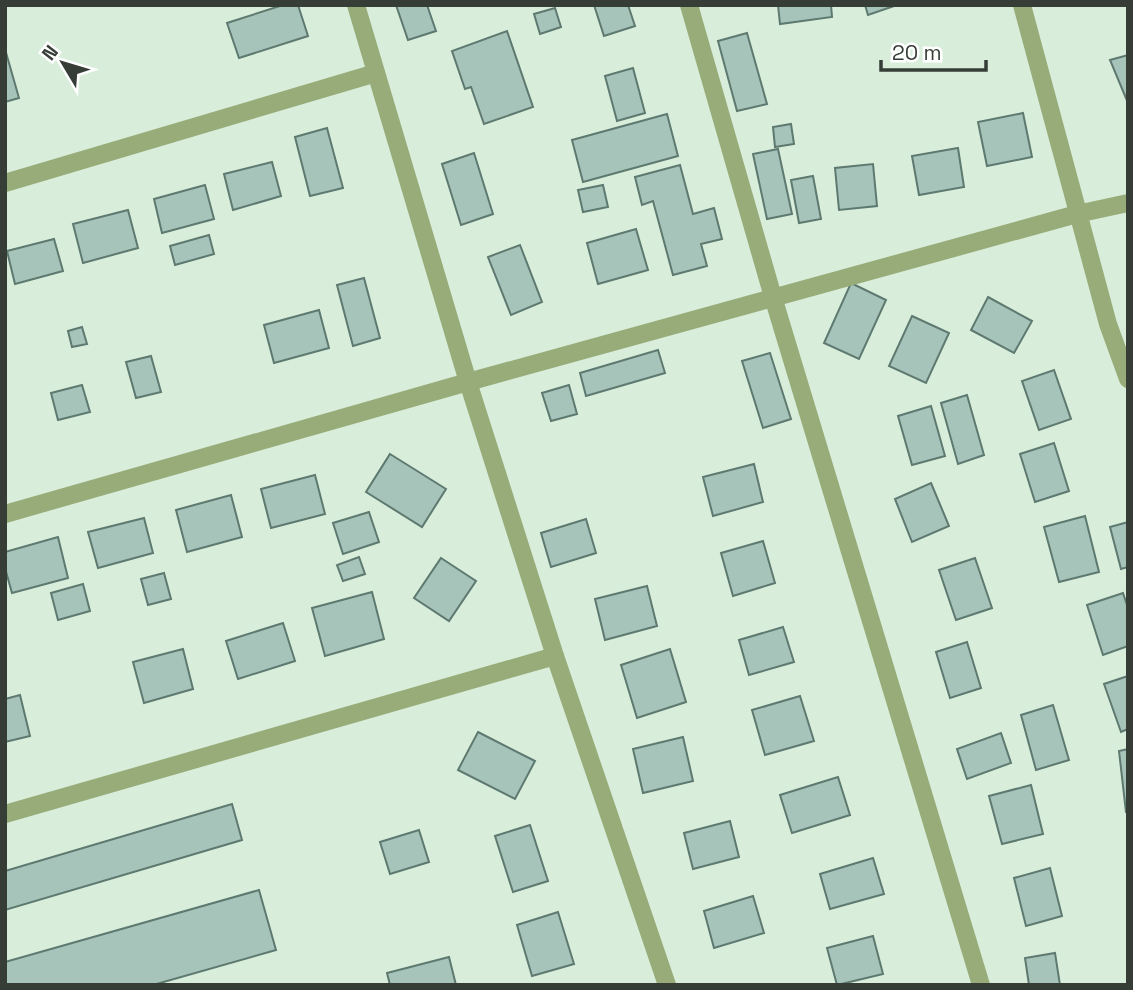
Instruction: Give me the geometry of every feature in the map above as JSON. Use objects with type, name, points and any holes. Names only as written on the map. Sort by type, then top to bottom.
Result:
[{"type":"street","points":[[356,5],[468,382],[555,656],[667,985]]},
{"type":"street","points":[[689,5],[773,297],[981,985]]},
{"type":"street","points":[[1023,5],[1077,214],[1108,324],[1128,379]]},
{"type":"street","points":[[5,183],[376,73]]},
{"type":"street","points":[[5,514],[773,297],[1077,214],[1128,203]]},
{"type":"street","points":[[5,814],[555,656]]},
{"type":"building","points":[[283,5],[298,5],[308,36],[239,58],[227,23]]},
{"type":"building","points":[[396,5],[427,5],[436,31],[408,40]]},
{"type":"building","points":[[594,5],[628,5],[635,26],[604,36]]},
{"type":"building","points":[[778,5],[831,5],[832,17],[780,24]]},
{"type":"building","points":[[865,5],[897,5],[868,15]]},
{"type":"building","points":[[555,8],[561,27],[540,34],[534,14]]},
{"type":"building","points":[[507,31],[533,107],[484,124],[471,87],[465,89],[452,51]]},
{"type":"building","points":[[747,33],[767,104],[737,111],[718,41]]},
{"type":"building","points":[[5,49],[19,98],[5,102]]},
{"type":"building","points":[[1128,55],[1128,103],[1110,60]]},
{"type":"building","points":[[633,68],[645,113],[617,121],[605,76]]},
{"type":"building","points":[[1023,113],[1032,157],[987,166],[978,122]]},
{"type":"building","points":[[667,114],[678,156],[583,182],[572,140]]},
{"type":"building","points":[[791,124],[794,144],[775,147],[773,127]]},
{"type":"building","points":[[327,128],[343,188],[310,196],[295,137]]},
{"type":"building","points":[[958,148],[964,187],[919,195],[912,156]]},
{"type":"building","points":[[778,149],[792,214],[767,219],[753,154]]},
{"type":"building","points":[[474,153],[493,214],[461,225],[442,164]]},
{"type":"building","points":[[272,162],[281,196],[233,210],[224,174]]},
{"type":"building","points":[[873,164],[877,206],[839,210],[835,168]]},
{"type":"building","points":[[680,165],[693,214],[714,208],[722,239],[701,244],[707,266],[673,275],[653,201],[642,205],[635,177]]},
{"type":"building","points":[[813,176],[821,219],[799,223],[791,180]]},
{"type":"building","points":[[205,185],[214,219],[162,233],[154,199]]},
{"type":"building","points":[[603,185],[608,207],[583,212],[578,190]]},
{"type":"building","points":[[128,210],[138,248],[83,263],[73,224]]},
{"type":"building","points":[[636,229],[648,270],[598,284],[587,243]]},
{"type":"building","points":[[209,235],[214,254],[175,265],[170,246]]},
{"type":"building","points":[[54,239],[63,271],[15,284],[7,251]]},
{"type":"building","points":[[520,245],[542,302],[511,315],[488,257]]},
{"type":"building","points":[[364,278],[380,338],[353,346],[337,285]]},
{"type":"building","points":[[851,283],[886,300],[859,359],[824,343]]},
{"type":"building","points":[[988,297],[1032,321],[1014,353],[971,330]]},
{"type":"building","points":[[319,310],[329,348],[274,363],[264,325]]},
{"type":"building","points":[[912,316],[949,333],[926,383],[889,366]]},
{"type":"building","points":[[82,327],[87,344],[72,347],[68,331]]},
{"type":"building","points":[[658,350],[665,373],[586,396],[580,373]]},
{"type":"building","points":[[770,353],[791,419],[763,428],[742,361]]},
{"type":"building","points":[[151,356],[161,392],[136,398],[126,362]]},
{"type":"building","points":[[1054,370],[1071,419],[1039,430],[1022,381]]},
{"type":"building","points":[[82,385],[90,412],[58,420],[51,393]]},
{"type":"building","points":[[569,385],[577,414],[551,421],[542,393]]},
{"type":"building","points":[[967,395],[984,455],[958,464],[941,403]]},
{"type":"building","points":[[931,406],[945,456],[912,465],[898,416]]},
{"type":"building","points":[[1054,443],[1069,491],[1035,502],[1020,454]]},
{"type":"building","points":[[390,454],[446,489],[422,527],[366,492]]},
{"type":"building","points":[[754,464],[763,502],[713,516],[703,477]]},
{"type":"building","points":[[315,475],[325,514],[271,528],[261,489]]},
{"type":"building","points":[[931,483],[949,526],[912,542],[895,499]]},
{"type":"building","points":[[231,495],[242,537],[187,552],[176,510]]},
{"type":"building","points":[[369,512],[379,542],[343,554],[333,523]]},
{"type":"building","points":[[1085,516],[1099,572],[1059,582],[1044,527]]},
{"type":"building","points":[[144,518],[153,553],[98,568],[88,532]]},
{"type":"building","points":[[586,519],[596,553],[551,567],[541,533]]},
{"type":"building","points":[[1128,522],[1128,567],[1121,569],[1110,527]]},
{"type":"building","points":[[58,537],[68,578],[12,593],[5,568],[5,552]]},
{"type":"building","points":[[763,541],[775,583],[733,596],[721,553]]},
{"type":"building","points":[[359,557],[365,574],[343,581],[337,565]]},
{"type":"building","points":[[441,558],[476,581],[449,621],[414,598]]},
{"type":"building","points":[[975,558],[992,608],[956,620],[939,570]]},
{"type":"building","points":[[164,573],[171,599],[148,605],[141,579]]},
{"type":"building","points":[[83,584],[90,611],[58,620],[51,593]]},
{"type":"building","points":[[647,586],[657,626],[605,640],[595,599]]},
{"type":"building","points":[[372,592],[384,639],[325,656],[312,608]]},
{"type":"building","points":[[1123,593],[1128,608],[1128,646],[1103,655],[1087,605]]},
{"type":"building","points":[[283,623],[295,661],[238,679],[226,641]]},
{"type":"building","points":[[783,627],[794,662],[749,675],[739,640]]},
{"type":"building","points":[[967,642],[981,688],[950,698],[936,652]]},
{"type":"building","points":[[183,649],[193,689],[144,703],[133,662]]},
{"type":"building","points":[[670,649],[686,702],[637,718],[621,665]]},
{"type":"building","points":[[1128,676],[1128,729],[1121,732],[1104,684]]},
{"type":"building","points":[[20,695],[30,736],[5,742],[5,699]]},
{"type":"building","points":[[800,696],[814,741],[765,755],[752,710]]},
{"type":"building","points":[[1053,705],[1069,760],[1036,770],[1021,715]]},
{"type":"building","points":[[478,732],[535,761],[515,799],[458,770]]},
{"type":"building","points":[[1001,733],[1011,763],[967,779],[957,749]]},
{"type":"building","points":[[683,737],[693,781],[643,793],[633,749]]},
{"type":"building","points":[[1128,749],[1128,812],[1126,812],[1119,751]]},
{"type":"building","points":[[838,777],[850,815],[792,833],[780,795]]},
{"type":"building","points":[[1031,785],[1043,834],[1002,844],[989,796]]},
{"type":"building","points":[[232,804],[242,840],[5,910],[5,871]]},
{"type":"building","points":[[730,821],[739,857],[693,869],[684,833]]},
{"type":"building","points":[[530,825],[548,881],[513,892],[495,836]]},
{"type":"building","points":[[419,830],[429,862],[390,874],[380,842]]},
{"type":"building","points":[[873,858],[884,894],[830,909],[820,874]]},
{"type":"building","points":[[1050,868],[1062,916],[1026,926],[1014,878]]},
{"type":"building","points":[[259,890],[276,950],[153,985],[5,985],[5,962]]},
{"type":"building","points":[[753,896],[764,933],[714,948],[704,911]]},
{"type":"building","points":[[558,912],[574,964],[532,976],[517,925]]},
{"type":"building","points":[[873,936],[883,974],[837,985],[827,948]]},
{"type":"building","points":[[1055,953],[1060,985],[1029,985],[1025,958]]},
{"type":"building","points":[[449,957],[456,985],[390,985],[387,973]]}]
